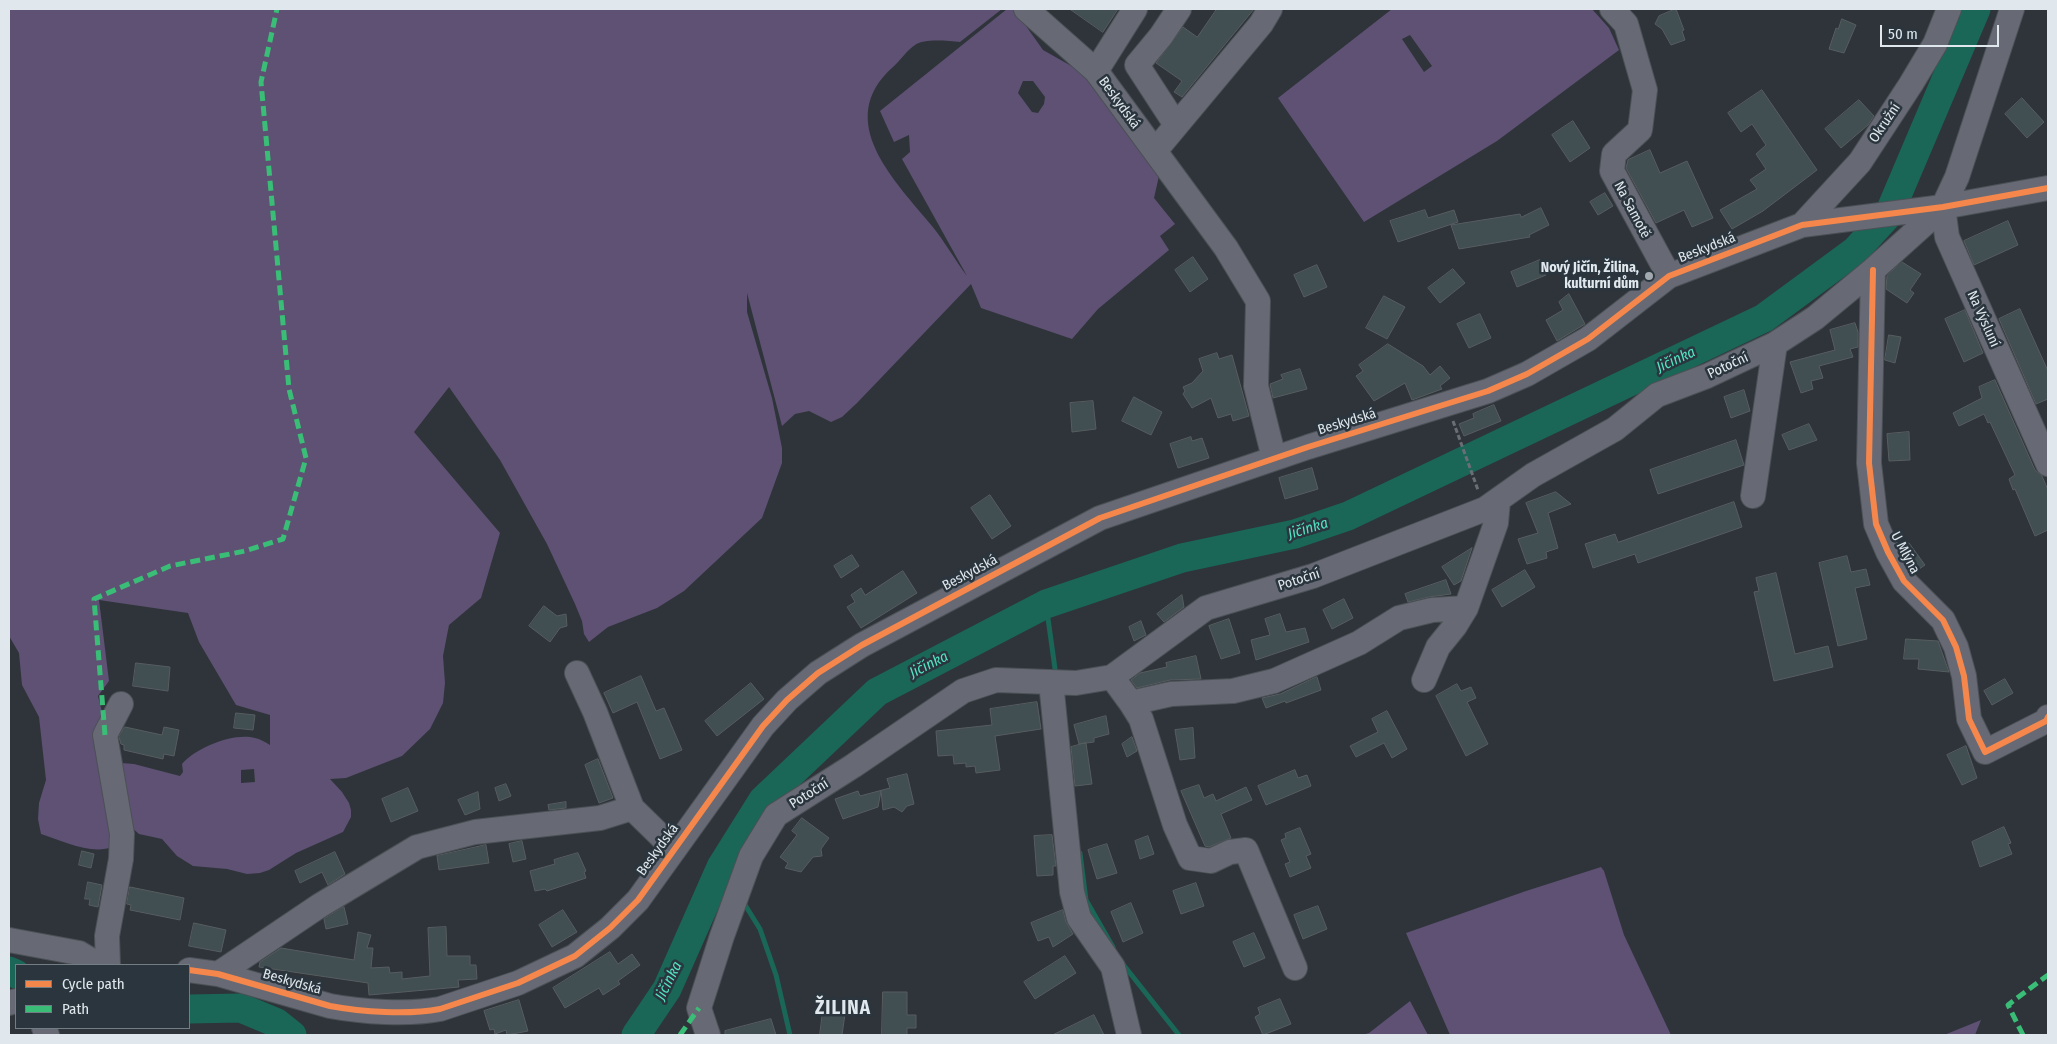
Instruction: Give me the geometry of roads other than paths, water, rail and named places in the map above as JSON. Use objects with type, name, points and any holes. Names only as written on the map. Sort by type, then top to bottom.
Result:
[{"type":"street","name":"Beskydská","points":[[1026,9],[1096,71],[1226,248],[1258,301],[1256,386],[1274,458]]},
{"type":"street","points":[[1096,71],[1135,9]]},
{"type":"street","points":[[1176,125],[1138,66],[1179,9]]},
{"type":"street","points":[[1155,151],[1261,24],[1270,9]]},
{"type":"street","name":"Na Samotě","points":[[1612,9],[1626,24],[1645,90],[1640,130],[1614,154],[1612,171],[1669,276]]},
{"type":"street","name":"Okružní","points":[[1802,225],[1860,162],[1926,60],[1935,44],[1949,9]]},
{"type":"street","points":[[1933,208],[1957,176],[2012,9]]},
{"type":"street","points":[[1933,208],[2048,188]]},
{"type":"street","name":"Beskydská","points":[[190,970],[218,974],[303,999],[348,1009],[429,1011],[518,983],[575,956],[610,928],[638,900],[763,726],[787,700],[818,673],[862,645],[1100,518],[1274,458],[1488,391],[1528,374],[1588,339],[1669,276],[1802,225],[1933,208]]},
{"type":"street","name":"Potoční","points":[[708,1035],[699,1008],[722,936],[751,856],[776,815],[853,766],[963,691],[996,680],[1076,683],[1112,677],[1206,608],[1313,576],[1485,509],[1533,475],[1615,429],[1656,395],[1707,376],[1775,344],[1816,318],[1872,270],[1933,208]]},
{"type":"street","name":"Na Výsluní","points":[[1933,208],[2040,424],[2048,464]]},
{"type":"street","name":"U Mlýna","points":[[1872,270],[1869,463],[1876,524],[1888,552],[1904,581],[1943,620],[1956,647],[1964,676],[1969,719],[1985,752],[2046,721],[2048,716]]},
{"type":"street","points":[[1753,496],[1775,344]]},
{"type":"street","points":[[1424,680],[1438,647],[1466,608],[1496,523],[1498,501]]},
{"type":"street","points":[[1131,703],[1171,694],[1233,691],[1274,680],[1359,643],[1399,618],[1432,610],[1466,608]]},
{"type":"street","points":[[577,673],[596,712],[632,808],[674,850]]},
{"type":"street","points":[[1112,677],[1141,718],[1175,825],[1190,858],[1211,861],[1230,852],[1246,850],[1295,968]]},
{"type":"street","points":[[1051,682],[1072,892],[1079,918],[1113,967],[1129,1035]]},
{"type":"street","points":[[108,964],[107,936],[121,859],[122,834],[105,734],[121,704]]},
{"type":"street","points":[[218,974],[319,906],[418,847],[475,832],[600,818],[632,808]]},
{"type":"street","points":[[9,940],[79,953],[98,964]]},
{"type":"waterway","name":"Jičínka","points":[[636,1035],[667,989],[721,867],[763,800],[877,692],[1046,604],[1182,558],[1295,534],[1348,516],[1764,318],[1855,251],[1889,214],[1976,9]]},
{"type":"waterway","points":[[1046,604],[1056,676]]},
{"type":"waterway","points":[[1080,853],[1086,900],[1113,947]]},
{"type":"waterway","points":[[721,867],[732,885]]},
{"type":"waterway","points":[[742,900],[760,929],[776,975],[790,1035]]},
{"type":"waterway","points":[[1122,963],[1179,1035]]},
{"type":"waterway","name":"Jičínka","points":[[9,971],[15,974]]},
{"type":"waterway","name":"Jičínka","points":[[190,1009],[241,1008],[277,1023],[292,1035]]},
{"type":"place","name":"Nový Jičín, Žilina, kulturní dům","points":[[1649,276]]},
{"type":"district","name":"ŽILINA","points":[[843,1009]]}]
